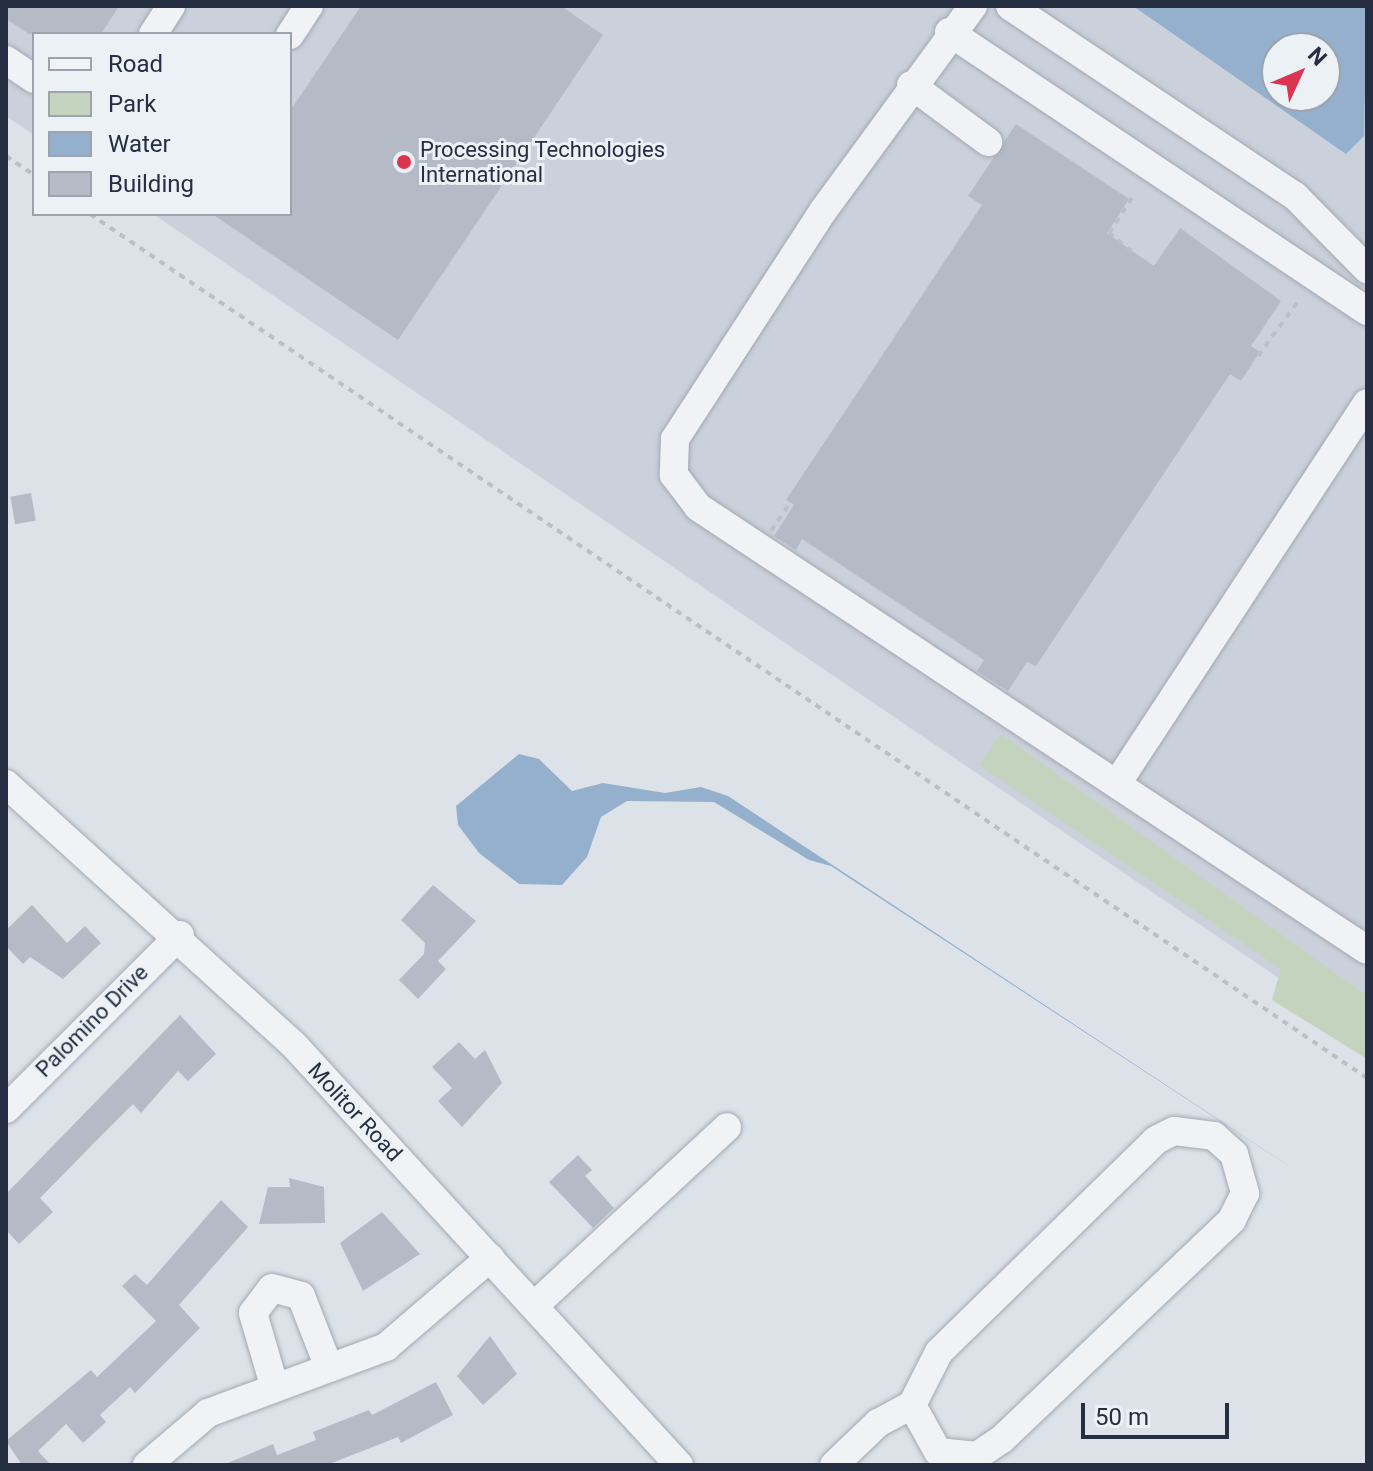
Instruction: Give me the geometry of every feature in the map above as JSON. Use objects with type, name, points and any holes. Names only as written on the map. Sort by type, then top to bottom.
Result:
[{"type":"street","points":[[154,32],[171,6]]},
{"type":"street","points":[[292,32],[309,6]]},
{"type":"street","points":[[973,6],[949,32],[911,85],[675,439],[674,475],[698,507],[1118,782],[1367,950]]},
{"type":"street","points":[[1010,6],[1295,196],[1367,269]]},
{"type":"street","points":[[949,32],[1367,311]]},
{"type":"street","points":[[6,60],[32,78]]},
{"type":"street","points":[[911,85],[988,142]]},
{"type":"street","points":[[1118,782],[1367,403]]},
{"type":"street","name":"Molitor Road","points":[[6,784],[180,935],[293,1044],[679,1465]]},
{"type":"street","name":"Palomino Drive","points":[[6,1109],[180,935]]},
{"type":"street","points":[[534,1306],[727,1127]]},
{"type":"street","points":[[834,1465],[878,1423],[912,1405],[939,1352],[1156,1140],[1174,1131],[1214,1136],[1234,1154],[1245,1193],[1232,1220],[1002,1439],[977,1456],[951,1458],[927,1441],[912,1405]]},
{"type":"street","points":[[147,1465],[208,1413],[403,1337],[490,1258]]},
{"type":"street","points":[[274,1385],[253,1313],[272,1288],[301,1296],[329,1368]]},
{"type":"path","points":[[6,156],[32,174]]},
{"type":"path","points":[[1132,251],[1109,233],[1134,195]]},
{"type":"path","points":[[93,216],[1367,1078]]},
{"type":"path","points":[[1258,356],[1297,303]]},
{"type":"path","points":[[767,537],[790,503]]},
{"type":"shaded area","points":[[6,6],[1367,6],[1367,1038],[156,216],[292,216],[292,32],[32,32],[32,134],[6,116]]},
{"type":"green space","points":[[1001,734],[1367,996],[1367,1059],[1272,1000],[1281,969],[979,765]]},
{"type":"water","points":[[1133,6],[1367,6],[1364,136],[1346,154],[1286,112],[1341,112],[1341,32],[1261,32],[1261,95]]},
{"type":"water","points":[[519,754],[539,759],[572,791],[603,783],[665,793],[701,787],[728,796],[1298,1172],[831,866],[809,860],[714,802],[627,801],[601,817],[587,857],[562,885],[519,884],[479,853],[458,825],[456,806]]},
{"type":"building","points":[[6,6],[119,6],[102,32],[29,34],[6,19]]},
{"type":"building","name":"Processing Technologies International","points":[[361,6],[561,6],[603,35],[398,340],[215,216],[292,216],[292,108]]},
{"type":"building","points":[[1016,124],[1129,199],[1107,233],[1154,266],[1180,228],[1281,301],[1251,346],[1260,352],[1241,381],[1230,374],[1036,666],[1027,662],[1008,691],[977,671],[984,660],[802,539],[796,550],[774,536],[794,505],[786,500],[982,205],[968,196]]},
{"type":"building","points":[[31,493],[36,521],[15,524],[10,497]]},
{"type":"building","points":[[433,885],[476,921],[438,961],[446,969],[418,999],[399,980],[424,954],[425,943],[401,920]]},
{"type":"building","points":[[32,905],[67,943],[85,926],[101,943],[63,979],[30,957],[23,964],[6,946],[6,930]]},
{"type":"building","points":[[180,1015],[216,1054],[188,1081],[178,1071],[141,1113],[133,1104],[40,1198],[53,1212],[19,1244],[6,1230],[6,1194]]},
{"type":"building","points":[[459,1042],[475,1059],[485,1050],[502,1083],[462,1127],[438,1101],[452,1088],[432,1067]]},
{"type":"building","points":[[578,1155],[592,1170],[585,1176],[614,1208],[593,1228],[549,1182]]},
{"type":"building","points":[[289,1178],[324,1187],[325,1223],[259,1224],[268,1187],[290,1187]]},
{"type":"building","points":[[221,1200],[248,1227],[179,1305],[200,1328],[135,1393],[130,1387],[100,1415],[106,1422],[83,1443],[66,1424],[38,1451],[51,1465],[22,1465],[6,1441],[91,1370],[97,1377],[156,1321],[122,1286],[135,1274],[147,1285]]},
{"type":"building","points":[[382,1212],[420,1254],[363,1291],[340,1243]]},
{"type":"building","points":[[490,1336],[517,1374],[483,1405],[457,1376]]},
{"type":"building","points":[[436,1382],[453,1415],[401,1443],[398,1437],[327,1465],[223,1465],[273,1444],[277,1455],[316,1440],[313,1432],[369,1410],[372,1415]]},
{"type":"place","name":"Processing Technologies International","points":[[404,162]]}]
